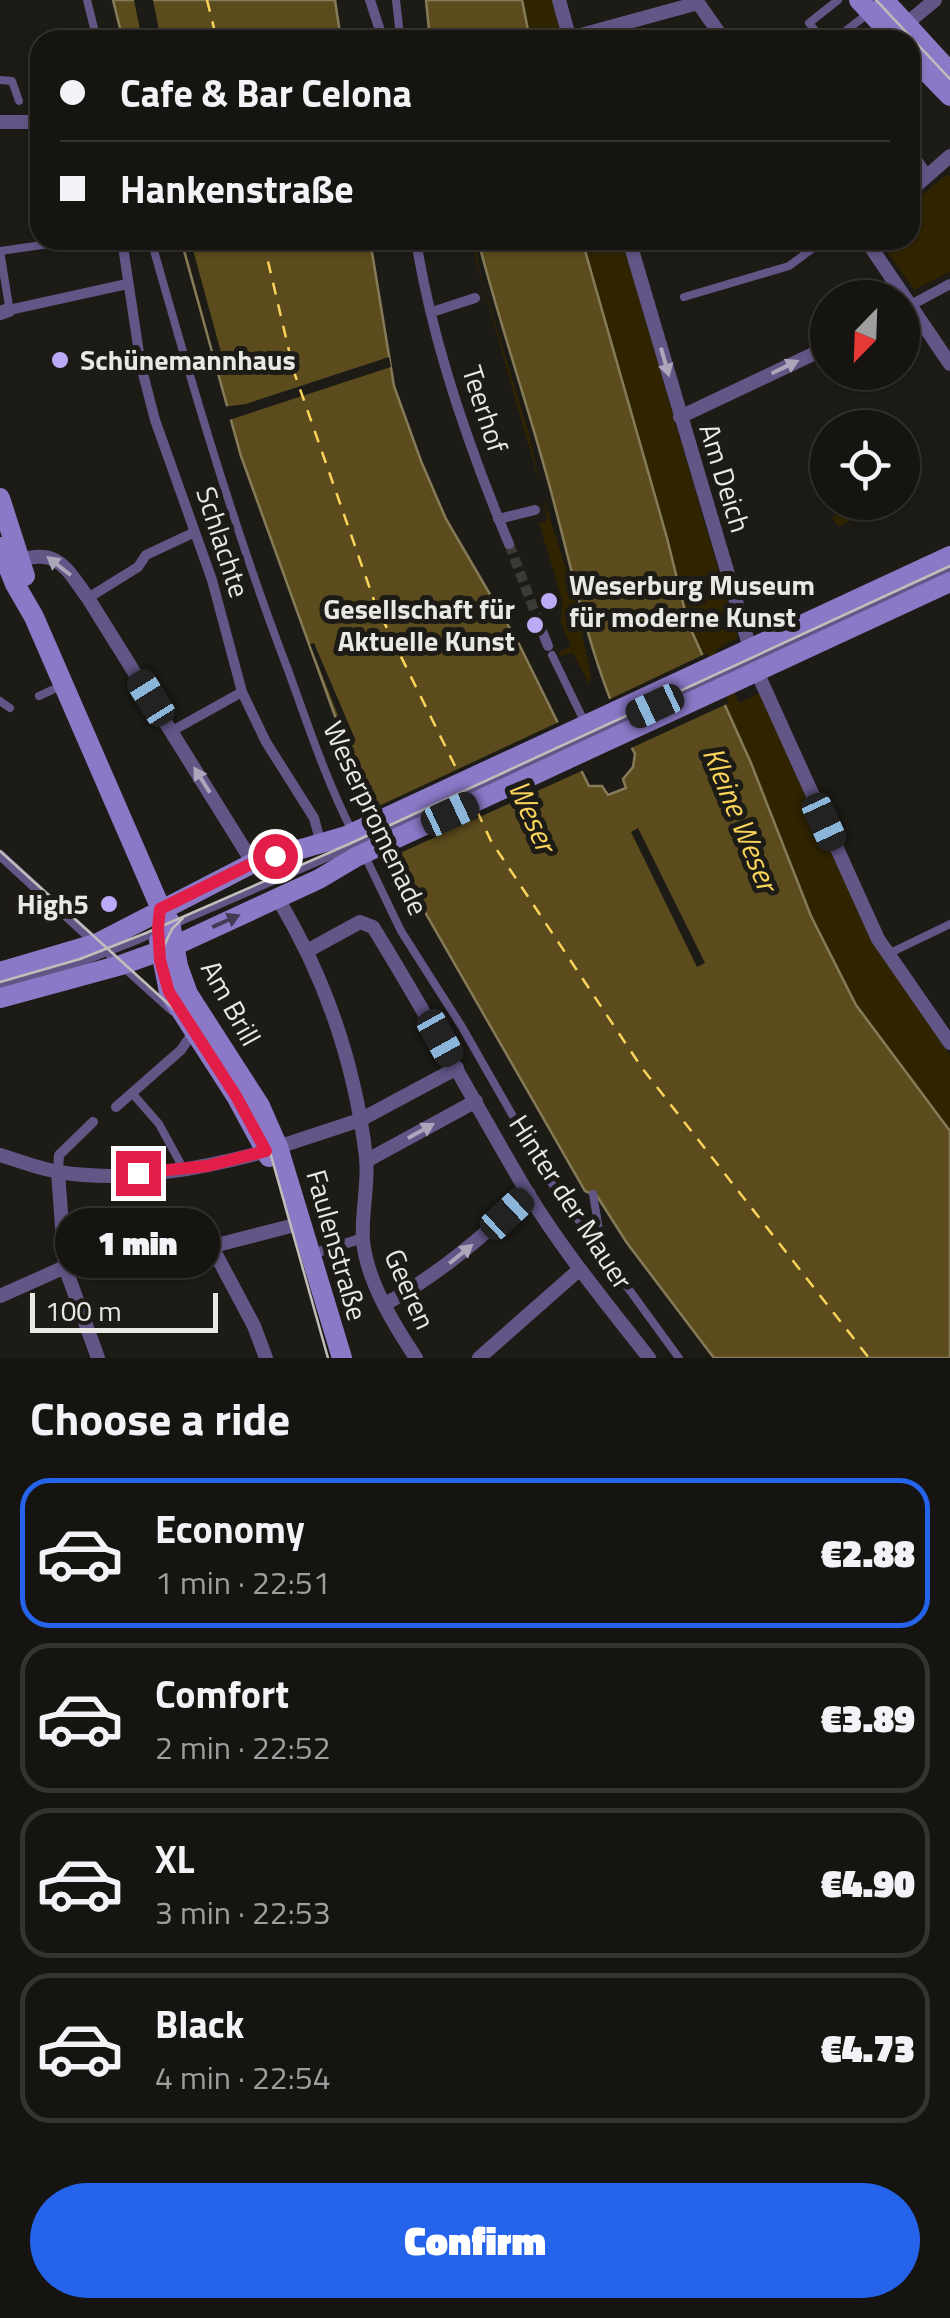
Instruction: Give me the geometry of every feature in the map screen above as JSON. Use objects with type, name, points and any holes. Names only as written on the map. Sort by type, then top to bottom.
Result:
[{"type":"main road","points":[[871,3],[893,30]]},
{"type":"main road","points":[[920,53],[950,72]]},
{"type":"main road","points":[[920,62],[950,96]]},
{"type":"main road","points":[[0,498],[34,617]]},
{"type":"main road","points":[[0,547],[34,617],[165,932]]},
{"type":"main road","points":[[0,998],[165,932],[278,898],[351,846],[754,661],[950,556]]},
{"type":"main road","points":[[754,661],[950,582]]},
{"type":"main road","points":[[570,746],[587,726],[619,723]]},
{"type":"main road","points":[[0,972],[108,954],[165,932],[253,863],[321,844],[351,846]]},
{"type":"main road","name":"Am Brill","points":[[165,932],[169,992],[270,1139]]},
{"type":"main road","name":"Am Brill","points":[[165,932],[188,994],[248,1086],[270,1139]]},
{"type":"main road","name":"Faulenstraße","points":[[270,1139],[292,1226],[335,1358]]},
{"type":"main road","name":"Faulenstraße","points":[[270,1139],[312,1254],[335,1358]]},
{"type":"street","points":[[370,0],[379,30]]},
{"type":"street","points":[[559,0],[567,30]]},
{"type":"street","points":[[912,30],[934,0]]},
{"type":"street","points":[[600,30],[697,1],[717,30]]},
{"type":"street","points":[[0,122],[30,122]]},
{"type":"street","points":[[920,183],[950,156]]},
{"type":"street","name":"Schlachte","points":[[123,250],[141,366],[154,420],[212,580],[242,692],[266,742],[314,818],[321,844]]},
{"type":"street","name":"Teerhof","points":[[418,250],[469,438],[509,544]]},
{"type":"street","name":"Am Deich","points":[[633,250],[653,306],[680,417],[754,661],[878,939],[950,1043]]},
{"type":"street","points":[[872,250],[890,280]]},
{"type":"street","points":[[6,310],[127,284]]},
{"type":"street","points":[[920,300],[950,284]]},
{"type":"street","points":[[432,312],[475,298]]},
{"type":"street","points":[[920,324],[950,364]]},
{"type":"street","points":[[680,417],[810,356]]},
{"type":"street","points":[[498,520],[535,510]]},
{"type":"street","points":[[88,598],[138,567],[146,555],[195,532]]},
{"type":"street","points":[[20,560],[41,555],[58,560],[88,598],[253,863]]},
{"type":"street","points":[[542,631],[550,651]]},
{"type":"street","points":[[172,731],[242,692]]},
{"type":"street","points":[[0,855],[108,954]]},
{"type":"street","name":"Geeren","points":[[278,898],[307,950],[342,1043],[366,1162],[366,1256],[385,1304],[416,1358]]},
{"type":"street","points":[[0,1155],[58,1172],[108,1175],[183,1168],[270,1139],[360,1120],[457,1068],[373,927],[360,922],[307,950]]},
{"type":"street","points":[[116,1107],[182,1050],[194,1031]]},
{"type":"street","name":"Hinter der Mauer","points":[[457,1068],[528,1194],[580,1269],[650,1358]]},
{"type":"street","points":[[366,1162],[476,1102]]},
{"type":"street","points":[[94,1122],[59,1156],[58,1172],[65,1267],[98,1358]]},
{"type":"street","points":[[385,1304],[463,1254],[528,1194]]},
{"type":"street","points":[[0,1296],[65,1267],[144,1266],[292,1226]]},
{"type":"street","points":[[312,1254],[363,1238]]},
{"type":"street","points":[[212,1247],[254,1326],[266,1358]]},
{"type":"street","points":[[479,1358],[580,1269]]},
{"type":"lane","points":[[87,0],[94,30]]},
{"type":"lane","points":[[396,0],[399,30]]},
{"type":"lane","points":[[815,30],[810,23],[838,0]]},
{"type":"lane","points":[[844,30],[871,3]]},
{"type":"lane","points":[[920,58],[950,84]]},
{"type":"lane","points":[[0,80],[12,81],[20,101]]},
{"type":"lane","points":[[920,162],[929,175]]},
{"type":"lane","points":[[6,310],[0,251],[30,247]]},
{"type":"lane","name":"Weserpromenade","points":[[154,250],[248,564],[328,781],[402,930],[550,1181],[678,1358]]},
{"type":"lane","points":[[684,297],[789,266],[811,250]]},
{"type":"lane","points":[[754,661],[950,570]]},
{"type":"lane","points":[[550,651],[587,726]]},
{"type":"lane","points":[[40,696],[63,685]]},
{"type":"lane","points":[[0,702],[5,710]]},
{"type":"lane","points":[[335,1358],[290,1195],[270,1139],[232,1072],[176,990],[168,965],[165,932],[351,846]]},
{"type":"lane","points":[[888,954],[950,924]]},
{"type":"lane","points":[[0,984],[108,954],[194,1031],[232,1072]]},
{"type":"lane","points":[[132,1093],[159,1124],[183,1168]]},
{"type":"lane","points":[[592,1194],[601,1242],[596,1245]]},
{"type":"shaded area","points":[[522,0],[552,0],[561,30],[528,30]]},
{"type":"shaded area","points":[[947,174],[950,272],[920,287],[920,280],[907,280],[886,250],[920,250],[920,197]]},
{"type":"shaded area","points":[[473,250],[529,434],[540,485]]},
{"type":"shaded area","points":[[585,250],[625,250],[738,637],[716,650],[739,703],[760,693],[873,942],[950,1055],[950,1131],[856,1005],[811,916],[751,763],[688,623]]},
{"type":"shaded area","points":[[543,498],[572,586],[591,676],[589,684],[573,653],[558,653],[571,646],[561,623],[562,599],[539,523],[547,520]]},
{"type":"shaded area","points":[[834,520],[852,520],[839,527]]},
{"type":"water","points":[[113,0],[335,0],[340,30],[120,30]]},
{"type":"water","points":[[426,0],[522,0],[528,30],[429,30]]},
{"type":"water","points":[[184,250],[372,250],[394,386],[446,519],[519,644],[589,786],[602,786],[608,795],[626,788],[623,779],[633,767],[635,754],[595,656],[481,250],[585,250],[688,623],[751,763],[811,916],[856,1005],[950,1131],[950,1358],[714,1358],[627,1243],[597,1196],[585,1191],[406,879],[361,788],[241,456]]},
{"type":"pier","points":[[134,0],[153,0],[159,30],[140,30]]},
{"type":"pier","points":[[193,250],[222,356],[215,358],[186,252]]},
{"type":"pier","points":[[389,357],[391,367],[226,421],[222,407],[246,404]]},
{"type":"pier","points":[[314,643],[355,739],[348,741],[310,644]]},
{"type":"pier","points":[[707,653],[729,703],[627,750],[608,700]]},
{"type":"pier","points":[[563,720],[586,769],[389,858],[366,812]]},
{"type":"pier","points":[[638,828],[705,963],[697,967],[631,832]]},
{"type":"ferry route","points":[[207,0],[214,30]]},
{"type":"ferry route","points":[[265,250],[294,372],[376,606],[458,772]]},
{"type":"ferry route","points":[[477,811],[491,841],[642,1068],[869,1358]]},
{"type":"tunnel","points":[[509,544],[542,631]]},
{"type":"tram line","points":[[876,0],[904,30]]},
{"type":"tram line","points":[[920,47],[950,79]]},
{"type":"tram line","points":[[0,982],[80,959],[146,933],[349,844],[950,566]]},
{"type":"tram line","points":[[0,851],[174,1009]]},
{"type":"tram line","points":[[183,918],[164,946],[163,970],[169,992],[232,1082],[270,1152],[328,1358]]},
{"type":"place","name":"Schünemannhaus","points":[[60,360]]},
{"type":"place","name":"Weserburg Museum für moderne Kunst","points":[[549,601]]},
{"type":"place","name":"Gesellschaft für Aktuelle Kunst","points":[[535,625]]},
{"type":"place","name":"High5","points":[[109,904]]},
{"type":"route","points":[[138,1173],[207,1166],[266,1151],[236,1096],[169,992],[160,960],[158,928],[160,909],[275,856]]},
{"type":"water label","name":"Weser","points":[[532,816]]},
{"type":"water label","name":"Kleine Weser","points":[[740,819]]}]
